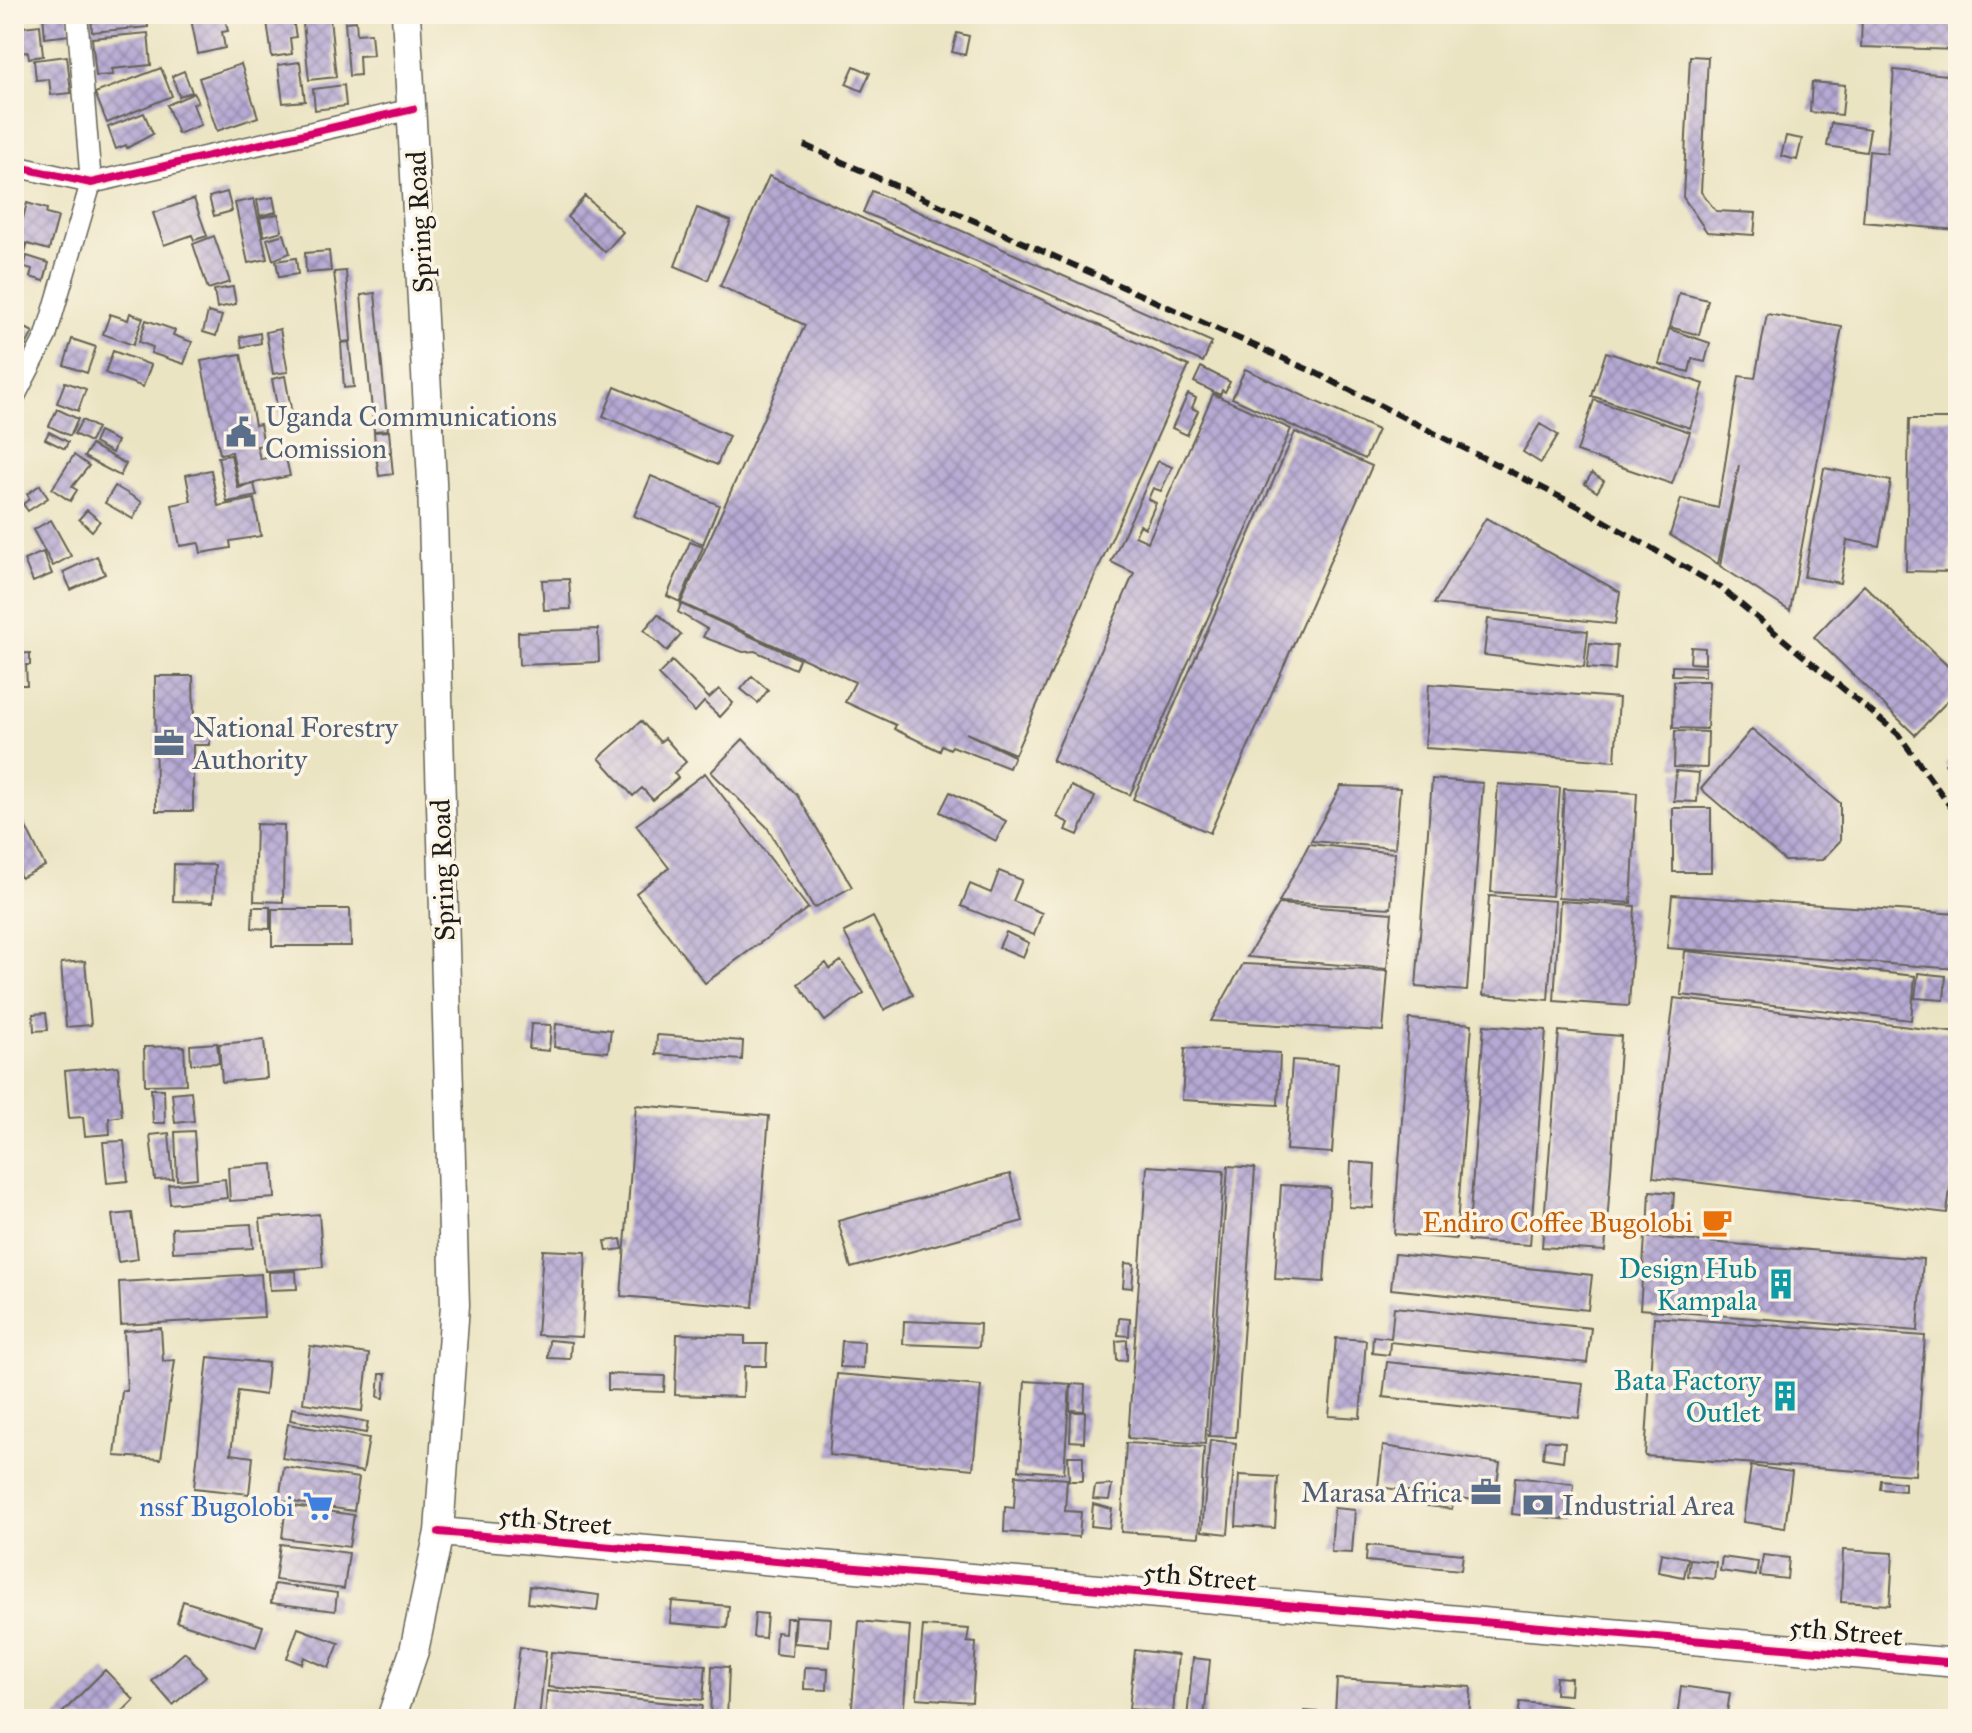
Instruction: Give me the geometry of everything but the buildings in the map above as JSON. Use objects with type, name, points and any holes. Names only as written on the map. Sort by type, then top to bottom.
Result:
[{"type":"main road","name":"Spring Road","points":[[391,1719],[414,1651],[439,1532],[455,1305],[432,481],[406,14]]},
{"type":"main road","name":"5th Street","points":[[439,1532],[1958,1663]]},
{"type":"street","points":[[14,398],[46,336],[91,183],[77,14]]},
{"type":"street","points":[[14,166],[91,183],[413,109]]},
{"type":"railway","points":[[804,145],[1316,373],[1580,507],[1721,588],[1898,734],[1958,817]]},
{"type":"railway","points":[[14,1307],[14,1405]]},
{"type":"cycle path","points":[[14,166],[91,183],[413,109]]},
{"type":"cycle path","points":[[439,1532],[1958,1663]]},
{"type":"place","name":"Uganda Communications Comission","points":[[241,432]]},
{"type":"place","name":"National Forestry Authority","points":[[169,743]]},
{"type":"place","name":"Endiro Coffee Bugolobi","points":[[1717,1222]]},
{"type":"place","name":"Design Hub Kampala","points":[[1781,1284]]},
{"type":"place","name":"Bata Factory Outlet","points":[[1785,1396]]},
{"type":"place","name":"Marasa Africa","points":[[1486,1492]]},
{"type":"place","name":"Industrial Area","points":[[1538,1505]]},
{"type":"place","name":"nssf Bugolobi","points":[[318,1506]]}]
